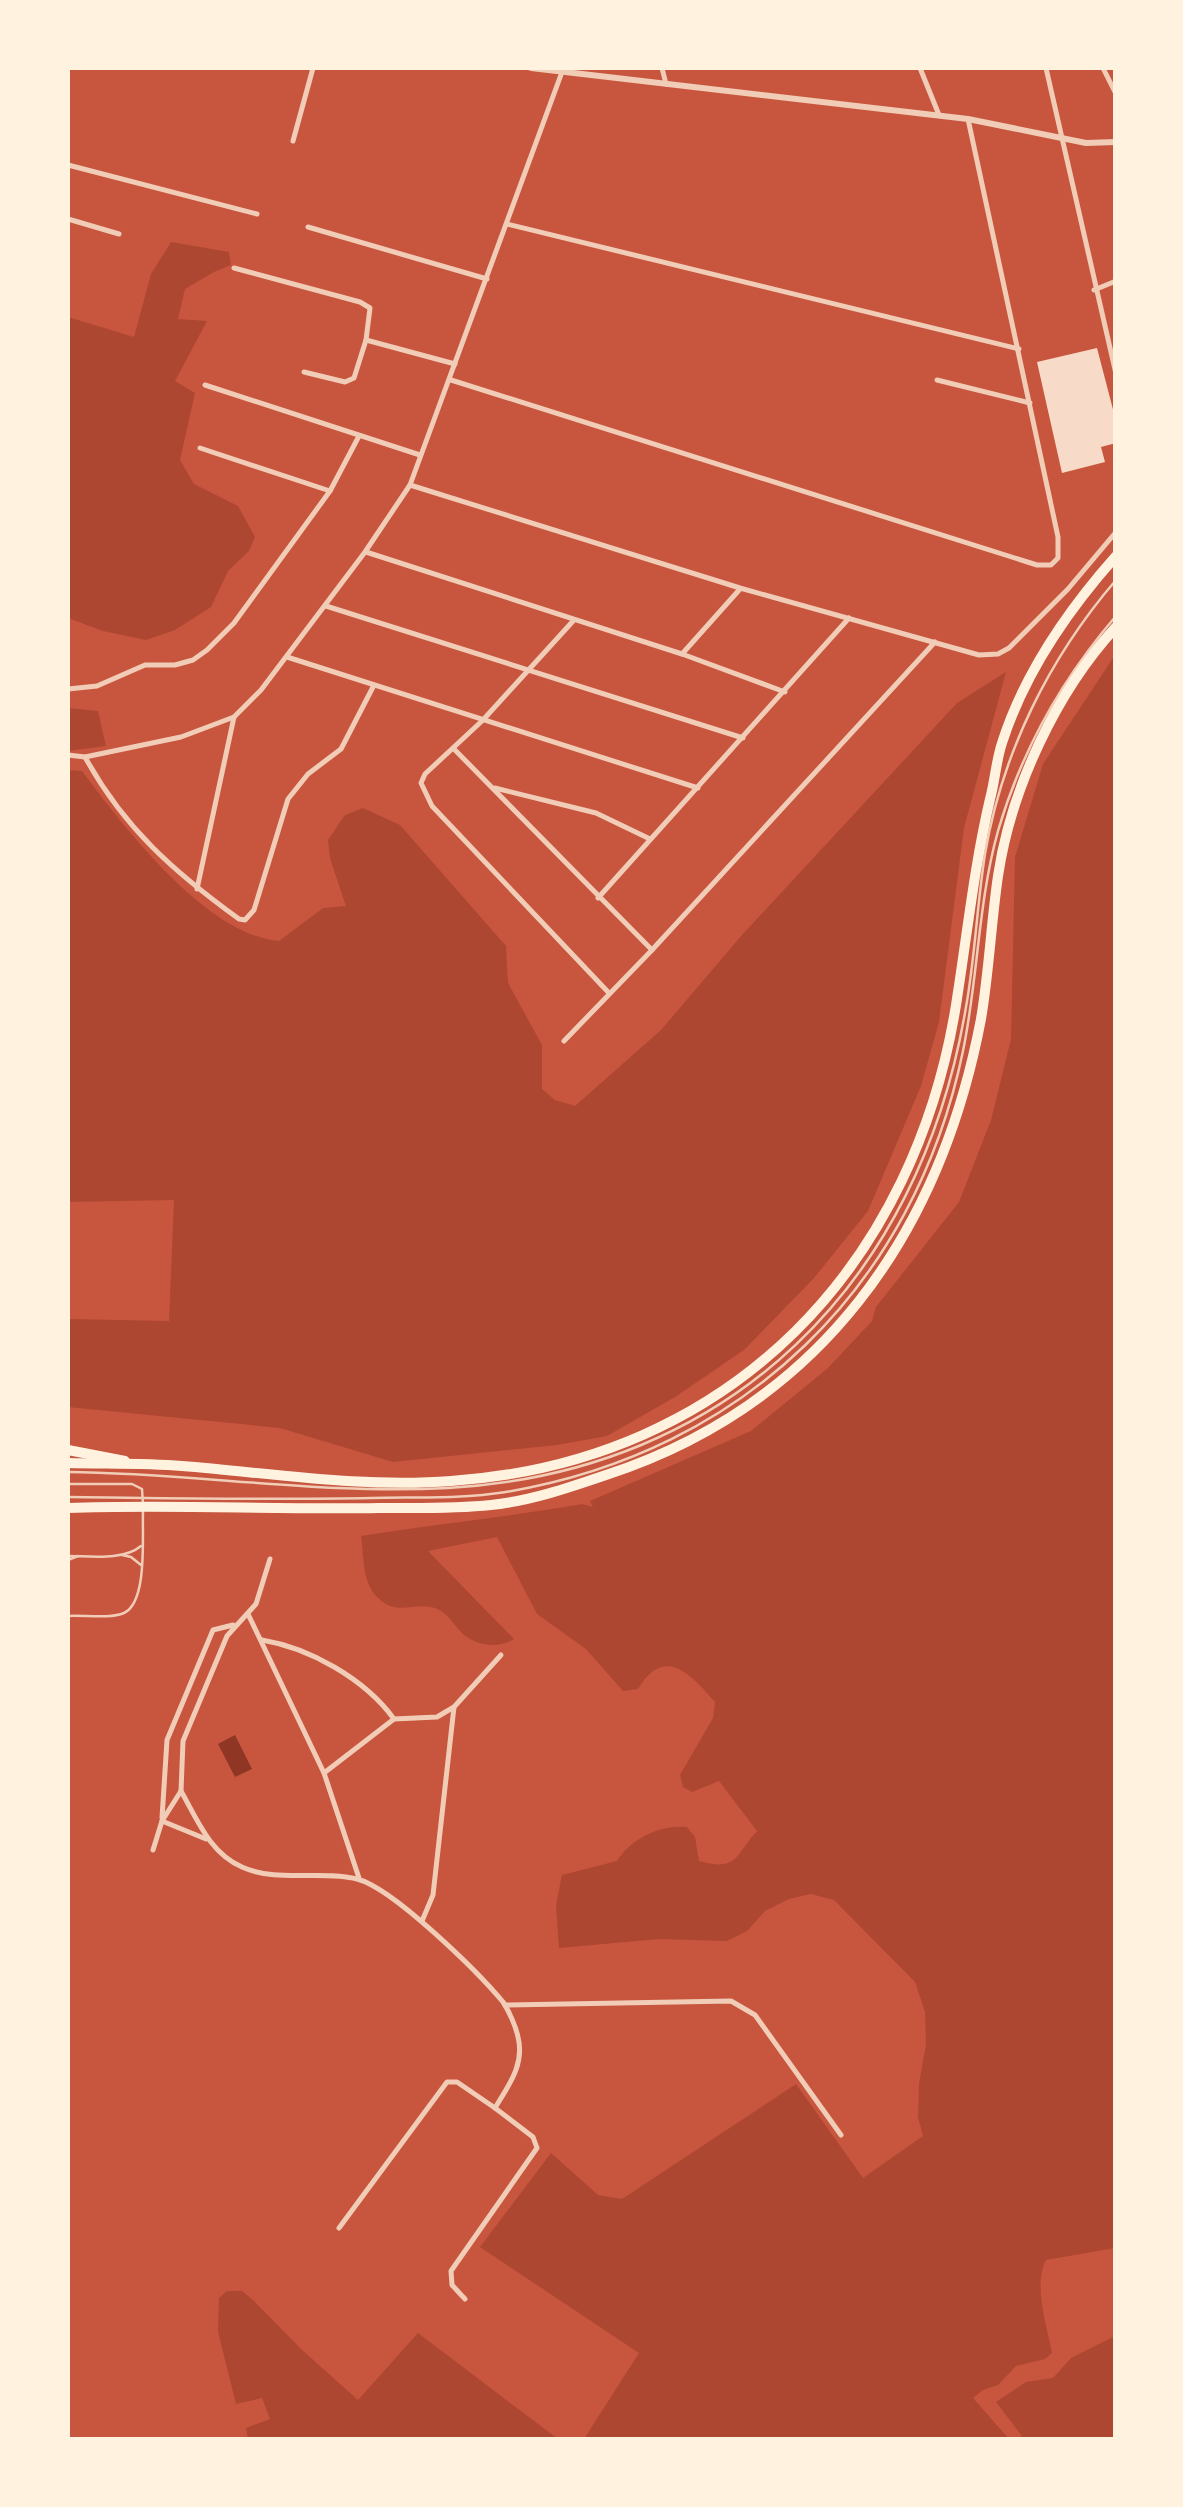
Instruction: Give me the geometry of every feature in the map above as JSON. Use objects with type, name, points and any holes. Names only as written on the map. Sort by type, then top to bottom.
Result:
[{"type":"highway","points":[[68,1464],[136,1464],[384,1482],[446,1482],[518,1474],[614,1448],[670,1422],[766,1360],[805,1324],[876,1233],[914,1159],[934,1106],[948,1050],[977,853],[1002,745],[1022,694],[1048,646],[1116,556]]},
{"type":"highway","points":[[68,1508],[109,1502],[325,1509],[448,1508],[506,1503],[554,1493],[679,1448],[772,1391],[853,1308],[892,1254],[934,1180],[970,1072],[982,1011],[998,872],[1022,783],[1053,718],[1116,626]]},
{"type":"highway","points":[[68,1450],[136,1464]]},
{"type":"street","points":[[293,141],[313,68]]},
{"type":"street","points":[[531,68],[968,118],[1063,139],[1116,142]]},
{"type":"street","points":[[662,68],[666,84]]},
{"type":"street","points":[[920,68],[939,115]]},
{"type":"street","points":[[1046,68],[1116,374]]},
{"type":"street","points":[[1103,68],[1116,94]]},
{"type":"street","points":[[68,755],[85,757],[181,737],[234,717],[261,690],[326,606],[410,485],[562,72]]},
{"type":"street","points":[[451,380],[1046,566],[1055,564],[1058,537],[968,118]]},
{"type":"street","points":[[68,165],[256,214]]},
{"type":"street","points":[[68,220],[118,234]]},
{"type":"street","points":[[507,224],[1019,348]]},
{"type":"street","points":[[308,228],[487,280]]},
{"type":"street","points":[[234,268],[367,304],[372,312],[366,340],[350,381],[304,372]]},
{"type":"street","points":[[1094,290],[1116,281]]},
{"type":"street","points":[[366,340],[456,364]]},
{"type":"street","points":[[937,380],[1030,403]]},
{"type":"street","points":[[205,385],[422,455]]},
{"type":"street","points":[[68,690],[97,686],[145,664],[175,665],[193,660],[207,650],[234,623],[330,491],[359,436]]},
{"type":"street","points":[[200,448],[330,491]]},
{"type":"street","points":[[410,485],[740,588],[979,656],[1009,648],[1068,590],[1116,532]]},
{"type":"street","points":[[365,552],[682,654],[785,692]]},
{"type":"street","points":[[682,654],[740,588]]},
{"type":"street","points":[[326,606],[743,738]]},
{"type":"street","points":[[598,898],[849,618]]},
{"type":"street","points":[[574,620],[483,720],[425,774],[421,783],[432,806],[609,993]]},
{"type":"street","points":[[564,1041],[935,642]]},
{"type":"street","points":[[286,657],[698,788]]},
{"type":"street","points":[[85,757],[116,808],[157,853],[198,889],[245,920],[251,914],[288,799],[308,774],[341,749],[373,686]]},
{"type":"street","points":[[198,889],[234,717]]},
{"type":"street","points":[[454,749],[652,950]]},
{"type":"street","points":[[492,787],[596,814],[650,839]]},
{"type":"street","points":[[153,1850],[162,1821],[167,1740],[212,1630],[234,1625],[248,1614],[263,1586],[270,1560]]},
{"type":"street","points":[[248,1614],[324,1773],[360,1879]]},
{"type":"street","points":[[162,1821],[181,1791],[183,1742],[234,1625]]},
{"type":"street","points":[[260,1640],[300,1649],[366,1688],[394,1719]]},
{"type":"street","points":[[324,1773],[394,1719],[437,1717],[454,1707],[501,1655]]},
{"type":"street","points":[[422,1921],[434,1895],[454,1707]]},
{"type":"street","points":[[181,1791],[218,1853],[244,1869],[360,1879],[379,1888],[422,1921],[505,2005],[518,2036],[518,2067],[495,2108]]},
{"type":"street","points":[[162,1821],[209,1840]]},
{"type":"street","points":[[505,2005],[717,2000],[741,2005],[755,2016],[841,2135]]},
{"type":"street","points":[[339,2228],[447,2082],[457,2082],[533,2136],[537,2148],[450,2271],[452,2284],[465,2299]]},
{"type":"lane","points":[[68,1472],[382,1488],[502,1483],[622,1452],[674,1432],[771,1367],[811,1332],[845,1294],[921,1165],[956,1060],[996,802],[1032,704],[1092,606],[1116,580]]},
{"type":"lane","points":[[158,1502],[504,1492],[625,1460],[677,1439],[777,1374],[844,1305],[884,1248],[924,1177],[946,1119],[961,1063],[998,831],[1023,760],[1046,713],[1084,654],[1116,616]]},
{"type":"lane","points":[[68,1484],[138,1486],[144,1493],[142,1566],[138,1594],[128,1611],[68,1616]]},
{"type":"lane","points":[[68,1497],[109,1502]]},
{"type":"lane","points":[[68,1558],[132,1553],[142,1545]]},
{"type":"lane","points":[[120,1555],[131,1557],[142,1566]]},
{"type":"shaded area","points":[[171,242],[229,252],[231,265],[185,289],[178,319],[207,321],[175,381],[195,393],[180,460],[194,484],[238,506],[255,537],[249,551],[228,571],[211,607],[175,630],[146,640],[103,631],[68,618],[68,317],[134,337],[151,274]]},
{"type":"shaded area","points":[[1115,655],[1115,2248],[1046,2260],[1041,2293],[1052,2353],[1045,2359],[1016,2366],[998,2385],[973,2398],[1009,2439],[584,2439],[639,2353],[480,2247],[551,2153],[598,2195],[622,2199],[796,2084],[863,2178],[923,2136],[918,2117],[926,2044],[925,2012],[915,1982],[834,1900],[811,1894],[765,1911],[747,1931],[727,1941],[659,1939],[559,1948],[556,1905],[562,1875],[617,1861],[638,1840],[677,1827],[687,1827],[695,1837],[699,1861],[729,1863],[757,1831],[719,1781],[692,1792],[683,1787],[680,1775],[713,1718],[715,1702],[687,1674],[667,1666],[657,1668],[638,1689],[623,1691],[586,1649],[537,1614],[497,1537],[428,1551],[514,1639],[495,1645],[469,1638],[435,1608],[398,1608],[384,1603],[368,1583],[361,1536],[582,1504],[593,1507],[590,1501],[751,1431],[828,1368],[872,1321],[876,1307],[959,1202],[991,1120],[1011,1039],[1015,857],[1043,764]]},
{"type":"shaded area","points":[[1006,672],[964,828],[939,1022],[921,1086],[868,1211],[814,1278],[744,1350],[675,1397],[607,1436],[393,1462],[280,1428],[68,1407],[68,1319],[169,1321],[174,1200],[68,1202],[68,770],[82,771],[144,848],[196,899],[223,920],[251,934],[279,941],[323,908],[346,906],[328,840],[345,815],[363,808],[400,825],[506,946],[508,983],[542,1045],[542,1089],[555,1100],[575,1106],[661,1030],[742,935],[957,703]]},
{"type":"shaded area","points":[[68,708],[98,711],[106,746],[68,751]]},
{"type":"shaded area","points":[[235,1735],[252,1769],[235,1777],[218,1744]]},
{"type":"shaded area","points":[[227,2291],[242,2291],[358,2400],[418,2333],[558,2439],[248,2439],[246,2428],[270,2419],[262,2398],[236,2404],[218,2332],[219,2298]]},
{"type":"shaded area","points":[[1115,2336],[1115,2439],[1019,2439],[1022,2436],[996,2402],[1026,2382],[1053,2378],[1071,2358]]},
{"type":"building","points":[[1097,348],[1116,421],[1116,443],[1101,447],[1105,462],[1062,473],[1037,362]]}]
